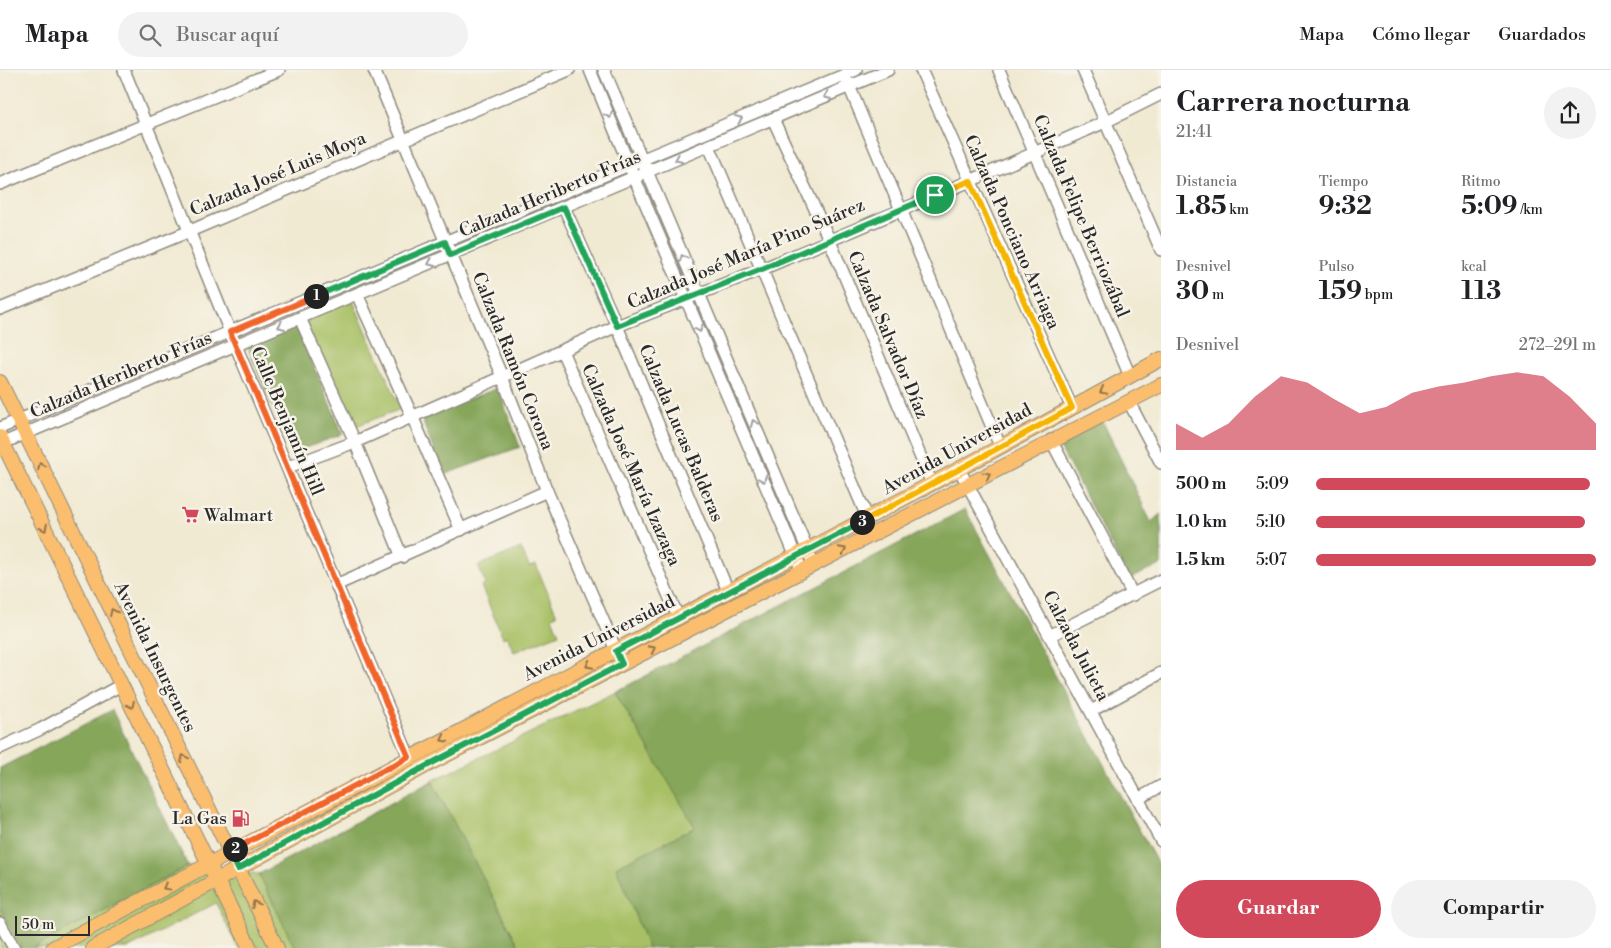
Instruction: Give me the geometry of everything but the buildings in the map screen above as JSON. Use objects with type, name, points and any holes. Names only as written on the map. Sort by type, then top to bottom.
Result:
[{"type":"main road","name":"Avenida Universidad","points":[[93,948],[432,763],[619,658],[679,619],[728,591],[868,519],[1161,359]]},
{"type":"main road","name":"Avenida Insurgentes","points":[[0,382],[277,948]]},
{"type":"main road","name":"Avenida Universidad","points":[[53,948],[208,863],[409,757],[808,568],[1051,440],[1161,385]]},
{"type":"main road","points":[[2,440],[250,948]]},
{"type":"street","name":"Calle Benjamín Hill","points":[[124,70],[230,332],[409,757]]},
{"type":"street","points":[[0,184],[279,70]]},
{"type":"street","name":"Calzada Ramón Corona","points":[[374,70],[502,377],[547,491],[619,658]]},
{"type":"street","name":"Calzada José Luis Moya","points":[[0,308],[190,231],[402,139],[569,70]]},
{"type":"street","points":[[590,70],[686,299],[808,568]]},
{"type":"street","points":[[604,70],[699,293],[802,554]]},
{"type":"street","name":"Calzada Heriberto Frías","points":[[0,428],[641,160],[844,72],[856,70]]},
{"type":"street","name":"Calzada Heriberto Frías","points":[[2,440],[25,434],[888,70]]},
{"type":"street","name":"Calzada Ponciano Arriaga","points":[[922,70],[1072,408]]},
{"type":"street","name":"Calzada Felipe Berriozábal","points":[[999,70],[1130,376]]},
{"type":"street","points":[[1083,70],[1161,250]]},
{"type":"street","points":[[844,72],[899,209],[1000,446]]},
{"type":"street","name":"Calzada José María Pino Suárez","points":[[288,467],[355,442],[562,352],[617,326],[762,269],[899,209],[970,181],[1105,122],[1161,94]]},
{"type":"street","name":"Calzada Salvador Díaz","points":[[773,119],[829,240],[932,484]]},
{"type":"street","points":[[708,146],[868,519]]},
{"type":"street","name":"Calzada Lucas Balderas","points":[[564,207],[617,326],[728,591]]},
{"type":"street","points":[[357,294],[412,416],[460,530]]},
{"type":"street","points":[[300,318],[355,442],[402,557]]},
{"type":"street","name":"Calzada José María Izazaga","points":[[562,352],[679,619]]},
{"type":"street","points":[[1129,402],[1161,463]]},
{"type":"street","points":[[1051,440],[1133,595]]},
{"type":"street","name":"Calzada Julieta","points":[[959,469],[1161,841]]},
{"type":"street","points":[[336,585],[547,491]]},
{"type":"street","points":[[1051,636],[1161,580]]},
{"type":"street","points":[[1091,711],[1161,672]]},
{"type":"street","points":[[0,748],[41,729],[121,685]]},
{"type":"street","points":[[1138,798],[1161,786]]},
{"type":"street","points":[[0,923],[14,948]]},
{"type":"green space","points":[[352,299],[401,409],[345,430],[303,320]]},
{"type":"green space","points":[[295,324],[343,434],[292,453],[247,346]]},
{"type":"green space","points":[[498,388],[520,447],[443,475],[421,417]]},
{"type":"green space","points":[[1102,420],[1151,522],[1161,514],[1161,565],[1129,579],[1056,440]]},
{"type":"green space","points":[[965,509],[1161,870],[1161,948],[648,948],[616,867],[695,827],[615,692]]},
{"type":"green space","points":[[521,548],[529,567],[536,565],[557,615],[552,617],[559,634],[514,652],[507,636],[503,638],[481,586],[486,584],[478,566]]},
{"type":"green space","points":[[624,687],[615,692],[696,827],[616,867],[648,948],[520,948],[432,781]]},
{"type":"green space","points":[[112,710],[188,866],[33,948],[21,948],[0,907],[0,768]]},
{"type":"green space","points":[[432,781],[520,948],[295,948],[259,874]]},
{"type":"green space","points":[[188,866],[259,874],[295,948],[238,948],[216,903],[129,948],[33,948]]},
{"type":"green space","points":[[0,907],[21,948],[0,948]]},
{"type":"place","name":"Walmart","points":[[190,515]]},
{"type":"place","name":"La Gas","points":[[241,818]]},
{"type":"route","points":[[970,181],[1072,408],[808,551],[616,651],[622,664],[432,763],[238,869],[230,852],[409,757],[230,332],[445,242],[450,255],[564,207],[617,326],[762,269],[935,195],[970,181]]}]
